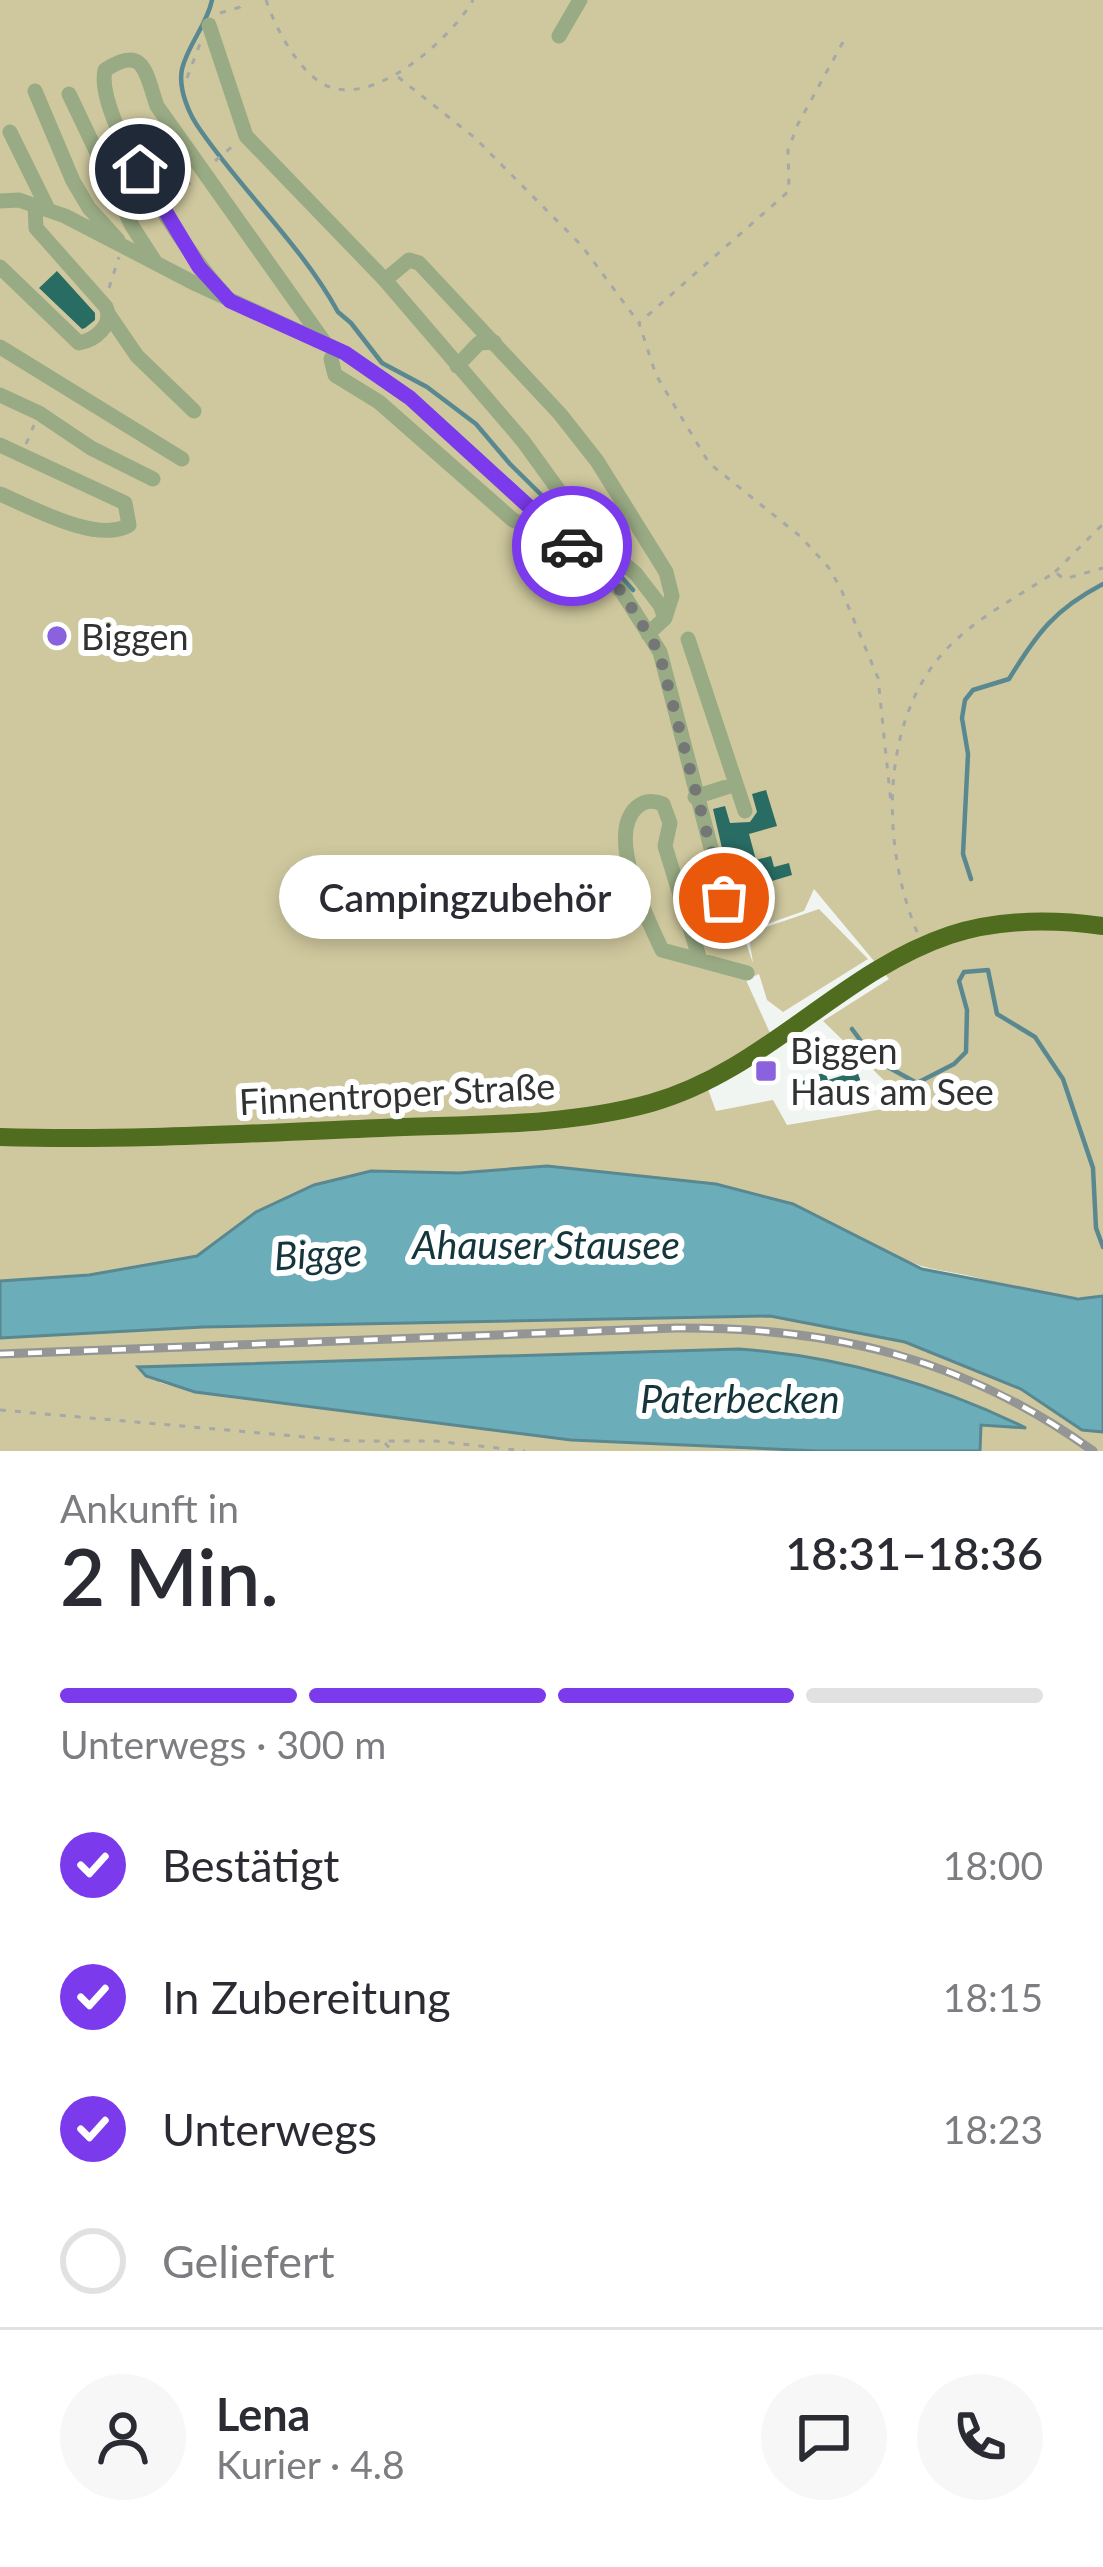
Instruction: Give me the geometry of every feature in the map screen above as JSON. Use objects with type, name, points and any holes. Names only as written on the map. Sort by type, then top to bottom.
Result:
[{"type":"main road","name":"Finnentroper Straße","points":[[0,1137],[147,1137],[577,1118],[662,1100],[723,1074],[922,946],[985,926],[1020,922],[1103,926]]},
{"type":"lane","points":[[559,36],[580,0]]},
{"type":"lane","points":[[209,26],[246,136],[385,280],[539,462],[590,536],[637,574],[665,618]]},
{"type":"lane","points":[[230,301],[199,267],[160,207],[120,130],[102,84],[105,70],[121,59],[134,60],[145,68],[157,106],[331,347],[335,375],[379,402],[513,520],[523,524],[543,519]]},
{"type":"lane","points":[[35,91],[89,208],[124,247]]},
{"type":"lane","points":[[69,94],[132,226],[155,263]]},
{"type":"lane","points":[[10,132],[42,207],[36,229],[108,311],[136,356],[194,411]]},
{"type":"lane","points":[[0,200],[42,207],[331,347],[410,398],[622,592],[659,652],[724,898]]},
{"type":"lane","points":[[385,280],[409,260],[419,263],[560,413],[597,461],[667,572],[672,596],[665,618],[648,634]]},
{"type":"lane","points":[[0,267],[79,343],[95,338],[108,311]]},
{"type":"lane","points":[[457,366],[479,343],[494,342]]},
{"type":"lane","points":[[0,347],[182,459]]},
{"type":"lane","points":[[0,395],[154,479]]},
{"type":"lane","points":[[0,445],[125,503],[129,525],[116,533],[97,532],[0,494]]},
{"type":"lane","points":[[688,639],[745,812]]},
{"type":"lane","points":[[695,797],[736,784]]},
{"type":"lane","points":[[700,960],[665,846],[668,812],[662,804],[648,801],[627,821],[627,866],[662,950],[747,973]]},
{"type":"path","points":[[266,0],[290,47],[325,86],[346,89],[398,77],[434,46],[473,0]]},
{"type":"path","points":[[639,323],[789,191],[788,151],[843,42]]},
{"type":"path","points":[[398,77],[475,138],[582,245],[639,323],[656,375],[710,463],[801,537],[829,568],[878,678],[893,851],[922,946]]},
{"type":"path","points":[[218,158],[224,153]]},
{"type":"path","points":[[108,311],[109,282],[124,247]]},
{"type":"path","points":[[891,803],[898,751],[911,711],[942,653],[974,625],[1055,572],[1103,524]]},
{"type":"path","points":[[1055,572],[1064,579],[1103,568]]},
{"type":"path","points":[[0,1410],[525,1451]]},
{"type":"path","points":[[384,1442],[392,1451]]},
{"type":"shaded area","points":[[0,0],[1103,0],[1103,1296],[1040,1293],[926,1267],[894,1254],[459,1173],[371,1171],[256,1212],[197,1256],[89,1275],[0,1281]],"holes":[[[814,889],[889,979],[823,1021],[897,1093],[883,1109],[787,1125],[773,1100],[716,1111],[702,1073],[734,1060],[770,1033],[746,980],[759,974],[767,1000],[783,1012],[868,959],[819,909],[752,932],[753,963],[746,943],[750,930],[804,911]]]},
{"type":"shaded area","points":[[770,1316],[905,1342],[1021,1389],[1082,1430],[1103,1432],[1103,1451],[980,1451],[980,1425],[1022,1426],[954,1396],[884,1373],[813,1357],[739,1349],[139,1368],[161,1383],[195,1392],[571,1440],[818,1451],[0,1451],[0,1338],[203,1327]]},
{"type":"water","name":"Ahauser Stausee","points":[[547,1166],[716,1184],[793,1204],[922,1269],[1078,1299],[1103,1296],[1103,1432],[1082,1430],[1021,1389],[905,1342],[770,1316],[203,1327],[0,1338],[0,1281],[89,1275],[197,1256],[256,1212],[314,1185],[371,1171],[459,1173]]},
{"type":"water","name":"Paterbecken","points":[[739,1349],[814,1358],[886,1374],[1026,1428],[981,1425],[980,1451],[818,1451],[571,1440],[195,1392],[146,1376],[138,1367]]},
{"type":"building","points":[[57,271],[95,313],[95,320],[85,328],[39,288]]},
{"type":"building","points":[[766,790],[777,826],[749,834],[756,860],[771,856],[774,867],[789,863],[792,875],[749,888],[753,904],[736,909],[713,809],[725,806],[730,823],[750,822],[757,812],[752,794]]},
{"type":"building","points":[[857,1071],[861,1082],[812,1100],[807,1099],[800,1082],[825,1072],[828,1080]]},
{"type":"waterway","points":[[212,0],[181,77],[186,102],[201,131],[382,363],[427,387],[476,424],[581,534]]},
{"type":"waterway","points":[[598,551],[633,590]]},
{"type":"waterway","points":[[971,879],[963,854],[968,754],[962,718],[965,700],[973,690],[1009,679],[1048,624],[1103,584]]},
{"type":"waterway","points":[[852,1029],[875,1060],[917,1083],[954,1064],[966,1052],[967,1010],[959,981],[964,972],[988,970],[997,1014],[1035,1037],[1063,1079],[1093,1168],[1096,1228],[1103,1247]]},
{"type":"railway","points":[[0,1354],[734,1329],[843,1342],[946,1371],[996,1392],[1093,1451]]},
{"type":"way so far","points":[[572,546],[622,592],[659,652],[724,898]]},
{"type":"place","name":"Biggen","points":[[57,636]]},
{"type":"place","name":"Campingzubehör","points":[[724,898]]},
{"type":"place","name":"Biggen Haus am See","points":[[766,1071]]},
{"type":"route","points":[[140,169],[199,267],[230,301],[345,353],[410,398],[572,546]]},
{"type":"water label","name":"Bigge","points":[[318,1253]]}]
